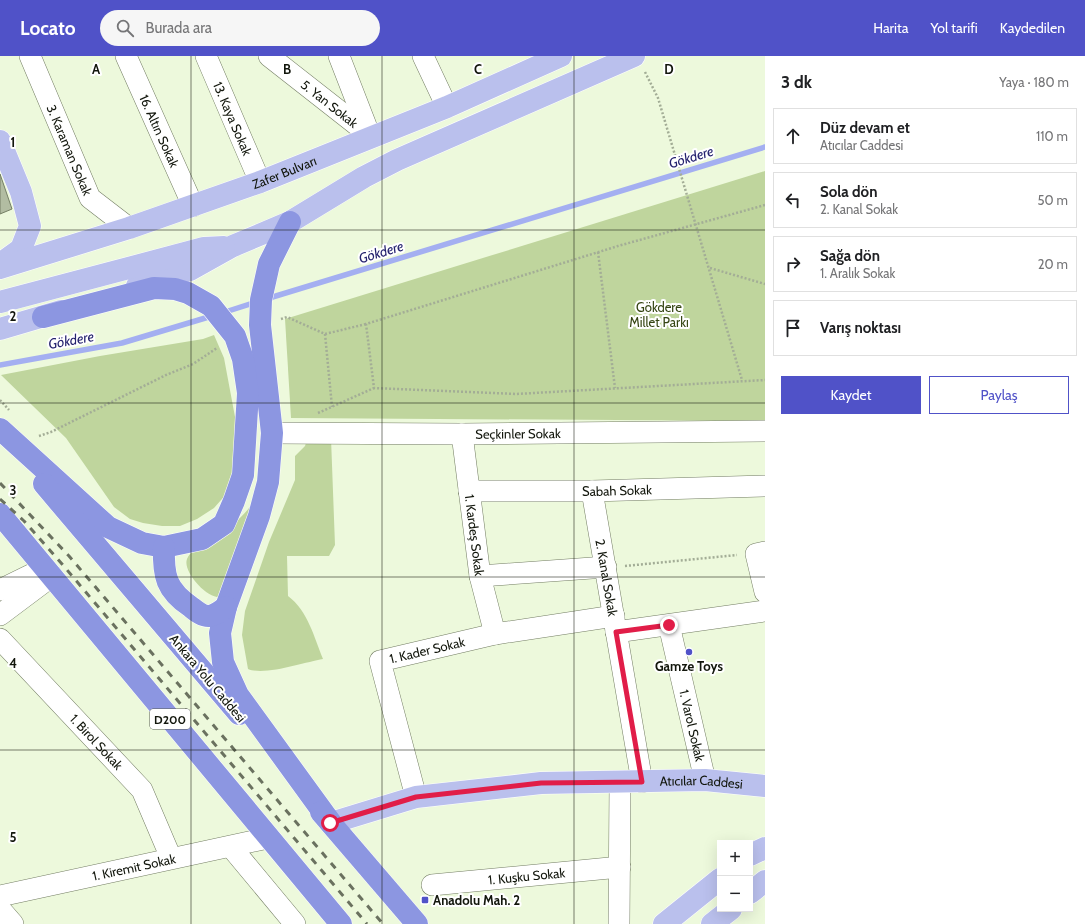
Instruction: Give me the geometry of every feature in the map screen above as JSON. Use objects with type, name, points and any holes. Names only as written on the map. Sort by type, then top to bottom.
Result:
[{"type":"highway","points":[[290,222],[269,264],[261,300],[260,325],[272,433],[268,482],[259,516],[226,607],[220,633],[223,662],[238,695],[330,823]]},
{"type":"highway","points":[[0,431],[108,527],[142,543],[164,547],[202,539],[224,524],[234,501],[243,475],[248,393],[240,350],[235,336],[223,319],[211,306],[188,294],[165,288],[139,291],[43,317]]},
{"type":"highway","name":"Ankara Yolu Caddesi","points":[[0,431],[417,924]]},
{"type":"highway","name":"D200","points":[[0,514],[341,924]]},
{"type":"highway","points":[[0,526],[46,569]]},
{"type":"highway","points":[[164,547],[164,570],[170,588],[184,602],[199,614],[210,616],[226,607]]},
{"type":"main road","name":"Zafer Bulvarı","points":[[0,268],[129,228],[260,182],[371,136],[447,107],[561,56]]},
{"type":"main road","points":[[0,329],[43,317],[190,270],[233,246],[290,222],[364,177],[397,160],[639,63]]},
{"type":"main road","points":[[0,141],[21,192],[30,226],[21,249],[0,264]]},
{"type":"main road","points":[[0,302],[204,248],[233,246]]},
{"type":"main road","name":"Atıcılar Caddesi","points":[[330,823],[416,797],[541,783],[620,783],[705,780],[765,786]]},
{"type":"main road","points":[[753,854],[765,848]]},
{"type":"main road","points":[[664,924],[717,881]]},
{"type":"main road","points":[[753,891],[765,881]]},
{"type":"main road","points":[[712,924],[727,912]]},
{"type":"street","name":"3. Karaman Sokak","points":[[30,56],[90,198],[129,228]]},
{"type":"street","name":"16. Altın Sokak","points":[[126,56],[192,206]]},
{"type":"street","name":"13. Kaya Sokak","points":[[206,56],[260,182]]},
{"type":"street","points":[[339,56],[371,136]]},
{"type":"street","points":[[423,56],[447,107]]},
{"type":"street","name":"5. Yan Sokak","points":[[276,59],[371,136]]},
{"type":"street","name":"Seçkinler Sokak","points":[[272,433],[462,434],[765,431]]},
{"type":"street","name":"1. Kardeş Sokak","points":[[462,434],[480,576],[496,634]]},
{"type":"street","name":"Sabah Sokak","points":[[469,491],[592,491],[765,486]]},
{"type":"street","name":"2. Kanal Sokak","points":[[592,491],[642,782]]},
{"type":"street","points":[[760,553],[765,592]]},
{"type":"street","points":[[480,576],[606,567]]},
{"type":"street","points":[[0,590],[46,569]]},
{"type":"street","points":[[0,615],[46,569]]},
{"type":"street","name":"1. Kader Sokak","points":[[416,797],[380,661],[496,634],[615,624],[669,625],[765,611]]},
{"type":"street","name":"1. Varol Sokak","points":[[669,625],[705,780]]},
{"type":"street","name":"1. Birol Sokak","points":[[0,640],[142,790],[171,858]]},
{"type":"street","points":[[619,924],[620,783]]},
{"type":"street","name":"1. Kiremit Sokak","points":[[0,896],[268,838]]},
{"type":"street","points":[[231,847],[295,924]]},
{"type":"street","name":"1. Kuşku Sokak","points":[[432,885],[620,867]]},
{"type":"street","points":[[0,909],[13,924]]},
{"type":"path","points":[[639,63],[658,98],[710,268],[742,380]]},
{"type":"path","points":[[260,325],[287,317],[325,334],[366,324],[598,252],[765,205]]},
{"type":"path","points":[[598,252],[615,388]]},
{"type":"path","points":[[710,268],[765,284]]},
{"type":"path","points":[[366,324],[374,388]]},
{"type":"path","points":[[325,334],[332,407]]},
{"type":"path","points":[[51,432],[166,374],[193,364],[217,348]]},
{"type":"path","points":[[312,415],[374,388],[516,394],[742,380],[765,380]]},
{"type":"path","points":[[606,567],[760,553]]},
{"type":"green space","name":"Gökdere Millet Parkı","points":[[765,171],[765,421],[291,418],[285,319]]},
{"type":"green space","points":[[214,335],[224,358],[238,433],[236,462],[229,491],[214,508],[197,519],[180,526],[162,526],[143,523],[130,519],[114,507],[66,438],[1,375],[100,356],[203,339]]},
{"type":"green space","points":[[253,344],[257,344],[268,430],[268,465],[265,481],[254,508],[242,546],[222,597],[217,597],[210,595],[192,578],[187,565],[187,559],[195,549],[225,533],[249,508],[258,490],[263,470],[265,428]]},
{"type":"green space","points":[[308,437],[331,438],[335,545],[329,556],[287,556],[288,596],[301,609],[310,625],[323,659],[274,670],[255,671],[248,669],[242,635],[245,611],[269,542],[295,480],[295,456],[305,446]]},
{"type":"building","points":[[0,174],[12,209],[0,214]]},
{"type":"waterway","name":"Gökdere","points":[[266,299],[765,147]]},
{"type":"waterway","name":"Gökdere","points":[[222,313],[256,302]]},
{"type":"waterway","name":"Gökdere","points":[[0,365],[122,343],[212,316]]},
{"type":"railway","points":[[0,483],[69,556],[383,924]]},
{"type":"railway","points":[[0,499],[24,521],[62,564],[367,924]]},
{"type":"place","name":"Gamze Toys","points":[[689,652]]},
{"type":"place","name":"Anadolu Mah. 2","points":[[425,900]]},
{"type":"route","points":[[330,823],[416,797],[485,788],[541,783],[642,782],[616,632],[669,625]]}]
